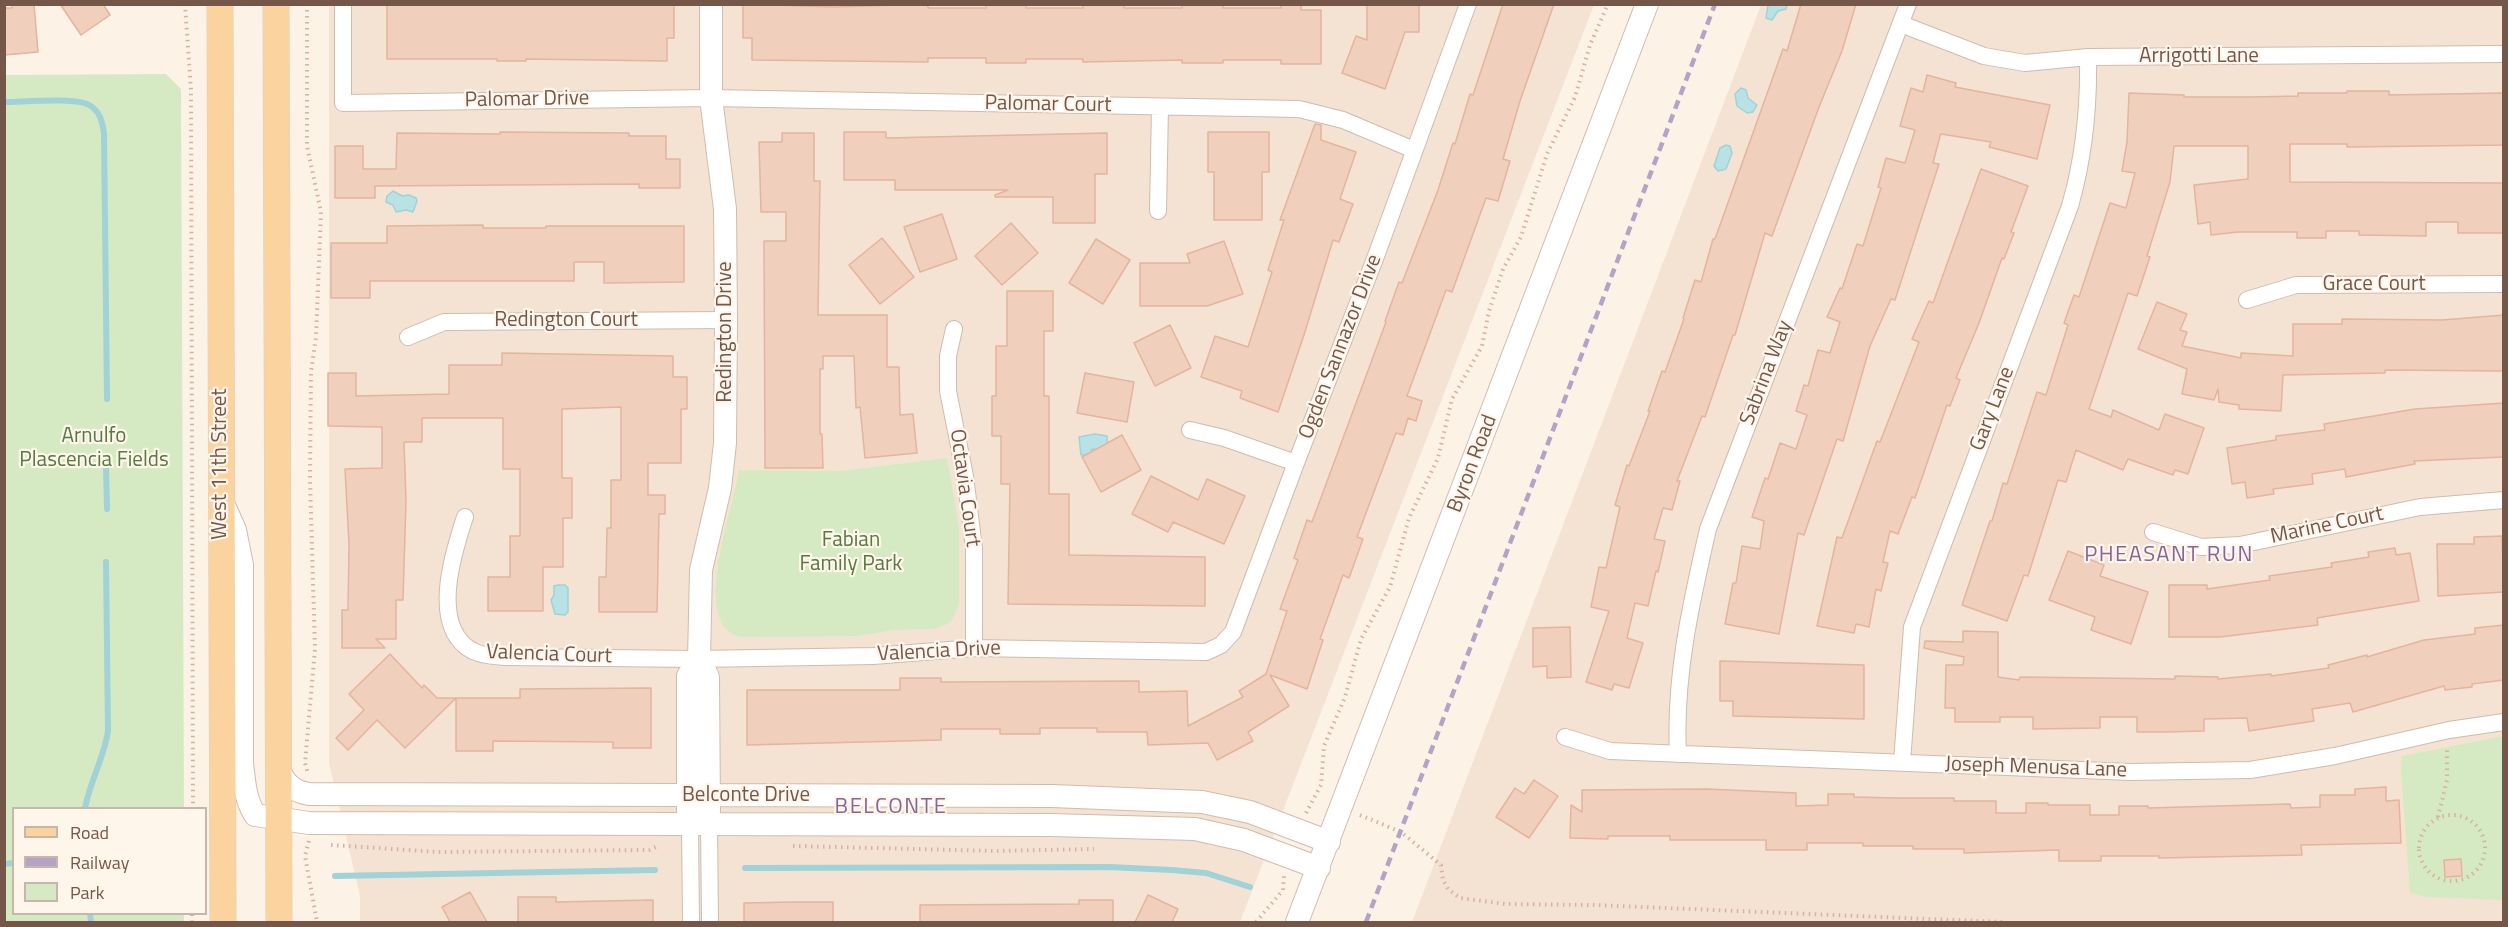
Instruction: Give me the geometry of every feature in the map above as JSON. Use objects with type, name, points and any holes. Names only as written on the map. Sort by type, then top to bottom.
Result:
[{"type":"main road","name":"West 11th Street","points":[[220,4],[223,922]]},
{"type":"main road","points":[[276,4],[279,922]]},
{"type":"main road","name":"Redington Drive","points":[[697,830],[708,677],[699,659],[701,570],[720,488],[725,443],[725,210],[711,98],[711,4]]},
{"type":"main road","name":"Byron Road","points":[[1297,922],[1647,4]]},
{"type":"main road","name":"Belconte Drive","points":[[221,500],[235,530],[242,565],[242,762],[245,791],[249,806],[255,815],[309,823],[697,830],[1051,825],[1195,829],[1244,840],[1318,868]]},
{"type":"main road","name":"Belconte Drive","points":[[278,767],[283,780],[290,787],[309,794],[1052,796],[1202,802],[1250,812],[1329,842]]},
{"type":"street","name":"Palomar Drive","points":[[344,4],[343,103],[711,98]]},
{"type":"street","name":"Ogden Sannazor Drive","points":[[1180,652],[1206,652],[1221,645],[1233,632],[1376,256],[1468,4]]},
{"type":"street","name":"Sabrina Way","points":[[1678,754],[1676,724],[1687,618],[1708,529],[1908,4]]},
{"type":"street","name":"Arrigotti Lane","points":[[1901,24],[1984,56],[2025,63],[2088,57],[2504,54]]},
{"type":"street","name":"Gary Lane","points":[[1902,762],[1912,627],[2070,206],[2080,170],[2086,126],[2088,57]]},
{"type":"street","name":"Palomar Court","points":[[711,98],[1299,110],[1343,120],[1414,150]]},
{"type":"street","points":[[1158,211],[1160,107]]},
{"type":"street","name":"Grace Court","points":[[2247,300],[2296,285],[2504,284]]},
{"type":"street","name":"Redington Court","points":[[408,337],[444,322],[726,320]]},
{"type":"street","name":"Octavia Court","points":[[954,329],[948,356],[948,391],[965,476],[974,548],[974,648]]},
{"type":"street","points":[[1190,430],[1224,438],[1296,463]]},
{"type":"street","name":"Marine Court","points":[[2153,532],[2200,547],[2240,545],[2420,507],[2504,500]]},
{"type":"street","name":"Valencia Court","points":[[465,517],[453,555],[448,596],[452,627],[460,642],[475,652],[505,657],[699,659]]},
{"type":"street","name":"Valencia Drive","points":[[699,659],[873,656],[974,648],[1180,652]]},
{"type":"street","name":"Joseph Menusa Lane","points":[[1565,737],[1610,751],[2131,772],[2250,770],[2335,756],[2449,730],[2504,722]]},
{"type":"street","name":"Redington Drive","points":[[691,922],[697,830]]},
{"type":"street","name":"Redington Drive","points":[[697,830],[710,922]]},
{"type":"path","points":[[185,4],[191,102],[193,807]]},
{"type":"path","points":[[307,4],[307,146],[321,212],[316,337],[311,372],[310,491],[315,649],[305,763],[309,776]]},
{"type":"path","points":[[1299,831],[1309,805],[1321,785],[1324,746],[1345,697],[1361,639],[1390,587],[1409,518],[1437,458],[1452,399],[1482,346],[1489,311],[1503,269],[1521,237],[1547,154],[1575,97],[1590,45],[1608,4]]},
{"type":"path","points":[[2438,817],[2459,815],[2469,819],[2482,834],[2484,856],[2480,866],[2472,875],[2461,880],[2450,881],[2438,878],[2429,872],[2422,862],[2419,841],[2430,823],[2438,817],[2447,780],[2447,748]]},
{"type":"path","points":[[1342,808],[1401,832],[1441,865],[1443,880],[1448,889],[1460,898],[1505,904],[1592,905],[2004,922]]},
{"type":"path","points":[[329,845],[439,852],[649,850],[697,830]]},
{"type":"path","points":[[317,922],[304,856],[309,840],[318,844]]},
{"type":"path","points":[[788,846],[996,851],[1099,849]]},
{"type":"path","points":[[1256,922],[1283,890],[1284,871],[1290,857]]},
{"type":"shaded area","points":[[329,5],[1594,5],[1240,922],[360,922],[360,896],[329,763]]},
{"type":"shaded area","points":[[1761,5],[2503,5],[2503,922],[1412,922]]},
{"type":"green space","name":"Arnulfo Plascencia Fields","points":[[166,74],[181,89],[184,807],[12,807],[12,915],[184,915],[184,922],[5,922],[5,75]]},
{"type":"green space","name":"Fabian Family Park","points":[[947,458],[959,527],[959,604],[952,620],[947,624],[934,629],[893,630],[858,636],[744,637],[727,630],[718,613],[716,591],[718,564],[739,470],[841,471]]},
{"type":"green space","points":[[2503,736],[2503,900],[2427,897],[2410,893],[2401,771],[2402,756]]},
{"type":"water","points":[[1768,4],[1787,5],[1786,9],[1778,11],[1772,20],[1766,18]]},
{"type":"water","points":[[1741,88],[1746,90],[1748,98],[1757,105],[1753,112],[1747,113],[1737,106],[1735,94]]},
{"type":"water","points":[[1730,146],[1732,153],[1726,169],[1718,171],[1714,166],[1720,148]]},
{"type":"water","points":[[393,191],[402,196],[409,195],[416,198],[413,212],[406,210],[396,212],[393,205],[386,202],[387,196]]},
{"type":"water","points":[[1095,434],[1107,436],[1107,443],[1099,450],[1092,449],[1090,454],[1081,455],[1079,437]]},
{"type":"water","points":[[565,585],[568,588],[568,612],[565,615],[555,614],[551,600],[554,595],[554,586]]},
{"type":"building","points":[[12,4],[34,4],[38,52],[4,55],[4,8],[12,8]]},
{"type":"building","points":[[60,4],[103,4],[110,15],[81,35]]},
{"type":"building","points":[[387,4],[674,4],[674,38],[667,38],[667,61],[387,59]]},
{"type":"building","points":[[743,4],[835,7],[928,4],[928,8],[986,8],[986,4],[1026,4],[1026,8],[1083,8],[1083,4],[1124,4],[1124,8],[1182,8],[1182,4],[1223,4],[1223,8],[1281,8],[1281,4],[1301,4],[1301,10],[1321,10],[1321,64],[1281,64],[1281,60],[1182,63],[1182,60],[1083,62],[1083,59],[1026,59],[1026,63],[986,63],[986,58],[928,58],[928,62],[752,60],[752,38],[743,38]]},
{"type":"building","points":[[1367,4],[1419,4],[1419,32],[1405,32],[1385,89],[1342,73],[1356,36],[1367,40]]},
{"type":"building","points":[[1503,4],[1554,4],[1520,101],[1503,159],[1510,161],[1498,201],[1486,198],[1452,292],[1446,290],[1407,396],[1422,401],[1416,421],[1408,418],[1403,435],[1396,433],[1357,537],[1363,539],[1349,578],[1343,575],[1320,639],[1323,640],[1307,689],[1270,675],[1289,706],[1248,732],[1253,741],[1217,760],[1208,743],[1148,745],[1147,732],[1097,732],[1097,728],[1040,728],[1040,734],[1000,734],[1000,729],[941,729],[941,740],[747,745],[747,690],[900,690],[900,678],[941,678],[941,682],[1139,681],[1139,692],[1187,691],[1188,726],[1243,697],[1239,691],[1266,674],[1287,611],[1280,609],[1298,560],[1294,558],[1307,520],[1312,522],[1399,282],[1402,283],[1438,190],[1453,143],[1455,144],[1470,94],[1473,95]]},
{"type":"building","points":[[1801,4],[1856,4],[1842,51],[1772,236],[1765,233],[1735,335],[1733,335],[1705,417],[1702,416],[1677,481],[1680,481],[1672,510],[1663,508],[1654,539],[1665,541],[1658,572],[1656,571],[1648,606],[1635,603],[1627,638],[1643,643],[1629,688],[1614,684],[1612,690],[1586,682],[1609,611],[1591,607],[1599,567],[1606,568],[1620,507],[1615,505],[1627,465],[1629,466],[1662,371],[1665,372],[1684,319],[1695,280],[1701,282],[1713,239],[1715,239],[1783,49],[1787,51]]},
{"type":"building","points":[[1927,75],[1956,83],[1955,87],[2050,105],[2037,159],[1989,147],[1991,142],[1941,134],[1933,163],[1939,164],[1895,300],[1891,299],[1870,346],[1843,441],[1837,439],[1804,535],[1798,533],[1779,634],[1725,624],[1733,583],[1736,583],[1742,546],[1760,549],[1764,521],[1752,517],[1765,478],[1768,479],[1780,443],[1796,449],[1807,415],[1796,411],[1804,385],[1808,386],[1818,350],[1830,353],[1840,322],[1827,317],[1840,288],[1842,289],[1857,244],[1863,246],[1881,188],[1878,187],[1886,158],[1905,163],[1915,130],[1900,126],[1911,88],[1923,92]]},
{"type":"building","points":[[2347,91],[2389,91],[2389,95],[2504,93],[2504,145],[2347,147],[2347,144],[2290,144],[2290,182],[2504,183],[2504,233],[2458,233],[2458,222],[2426,222],[2426,236],[2359,235],[2359,231],[2326,231],[2326,238],[2297,238],[2297,232],[2238,232],[2211,235],[2210,222],[2198,224],[2194,185],[2248,179],[2248,146],[2174,146],[2170,182],[2147,256],[2150,257],[2137,296],[2128,293],[2089,409],[2111,417],[2113,410],[2159,430],[2165,414],[2204,428],[2188,474],[2175,470],[2173,475],[2128,459],[2123,470],[2076,450],[2066,482],[2058,480],[2028,576],[2024,575],[2007,621],[1962,605],[2003,483],[2007,484],[2037,392],[2046,395],[2068,325],[2064,323],[2074,295],[2079,297],[2110,203],[2126,208],[2135,173],[2122,171],[2127,142],[2129,93],[2184,95],[2184,97],[2253,97],[2298,96],[2298,93],[2347,93]]},
{"type":"building","points":[[1315,124],[1321,125],[1321,140],[1356,152],[1340,199],[1353,204],[1339,242],[1333,240],[1278,412],[1240,398],[1242,391],[1201,377],[1215,336],[1248,347],[1272,272],[1268,270],[1284,220],[1280,220]]},
{"type":"building","points":[[500,132],[629,133],[629,136],[666,136],[666,159],[680,159],[680,188],[639,188],[639,184],[375,186],[375,198],[335,198],[335,146],[363,146],[363,169],[396,169],[397,133],[500,134]]},
{"type":"building","points":[[844,132],[886,132],[886,138],[1107,133],[1107,174],[1095,174],[1095,223],[1053,223],[1053,197],[995,197],[1008,190],[895,190],[895,180],[844,180]]},
{"type":"building","points":[[1208,132],[1269,132],[1269,172],[1262,172],[1262,220],[1214,220],[1214,172],[1208,172]]},
{"type":"building","points":[[782,133],[814,133],[814,181],[820,181],[818,315],[887,315],[887,367],[899,367],[900,415],[913,414],[917,453],[865,458],[860,407],[856,408],[854,356],[823,356],[823,369],[820,369],[820,434],[822,434],[823,468],[765,468],[764,241],[786,241],[786,212],[761,212],[759,142],[782,142]]},
{"type":"building","points":[[1981,169],[2028,186],[2011,232],[2014,233],[2004,259],[2002,258],[1956,378],[1960,380],[1950,406],[1947,405],[1915,498],[1912,497],[1898,534],[1890,531],[1883,562],[1888,563],[1881,591],[1876,589],[1869,627],[1856,624],[1854,633],[1817,626],[1837,537],[1842,538],[1877,441],[1880,442],[1919,342],[1912,339],[1929,301],[1933,303]]},
{"type":"building","points":[[942,214],[957,259],[920,272],[904,227]]},
{"type":"building","points":[[1011,223],[1038,253],[1002,285],[975,256]]},
{"type":"building","points":[[483,225],[483,228],[684,226],[684,282],[604,283],[604,262],[574,262],[574,281],[370,281],[370,298],[331,298],[331,243],[387,243],[387,226]]},
{"type":"building","points":[[882,238],[914,277],[880,304],[849,265]]},
{"type":"building","points":[[1096,239],[1130,260],[1103,304],[1069,283]]},
{"type":"building","points":[[1224,241],[1243,294],[1207,306],[1140,306],[1140,263],[1190,263],[1187,254]]},
{"type":"building","points":[[1007,291],[1053,291],[1053,331],[1044,331],[1044,396],[1049,396],[1049,494],[1069,494],[1069,555],[1205,557],[1205,606],[1008,604],[1010,484],[1001,484],[1001,436],[992,436],[992,396],[996,396],[996,346],[1007,346]]},
{"type":"building","points":[[2157,302],[2187,314],[2180,330],[2187,332],[2182,346],[2241,358],[2241,353],[2293,356],[2293,324],[2342,324],[2342,319],[2442,320],[2504,315],[2504,371],[2385,370],[2385,373],[2283,375],[2281,411],[2239,409],[2239,405],[2219,402],[2218,389],[2214,400],[2182,394],[2187,369],[2138,349]]},
{"type":"building","points":[[1170,325],[1191,368],[1155,386],[1134,343]]},
{"type":"building","points":[[502,353],[673,356],[673,377],[687,377],[687,409],[681,409],[681,463],[648,463],[648,495],[665,495],[665,514],[659,514],[657,612],[599,612],[599,577],[606,577],[607,528],[611,528],[611,480],[621,480],[621,407],[562,409],[562,478],[572,478],[572,518],[563,518],[563,567],[543,567],[543,611],[488,611],[488,577],[510,577],[510,536],[520,536],[520,469],[503,469],[503,418],[422,418],[422,442],[404,442],[406,501],[403,600],[396,600],[396,639],[376,639],[385,648],[342,648],[342,610],[348,610],[349,544],[345,469],[382,468],[382,427],[328,426],[328,373],[356,373],[356,396],[449,394],[449,365],[502,365]]},
{"type":"building","points":[[1085,373],[1134,382],[1127,422],[1077,413]]},
{"type":"building","points":[[2504,403],[2504,457],[2414,461],[2415,464],[2346,477],[2345,469],[2312,474],[2313,484],[2273,489],[2274,494],[2247,498],[2245,482],[2232,484],[2227,448],[2276,440],[2276,436],[2325,430],[2324,424],[2415,409]]},
{"type":"building","points":[[1122,435],[1141,470],[1101,492],[1082,457]]},
{"type":"building","points":[[1151,476],[1198,500],[1207,479],[1245,496],[1224,544],[1173,522],[1168,532],[1132,514]]},
{"type":"building","points":[[2502,536],[2504,592],[2438,596],[2437,544],[2474,544],[2474,537]]},
{"type":"building","points":[[2395,548],[2396,555],[2410,553],[2419,601],[2317,618],[2318,625],[2220,637],[2169,637],[2169,585],[2207,585],[2207,589],[2270,580],[2269,576],[2332,567],[2331,563],[2369,557],[2368,552]]},
{"type":"building","points":[[2068,551],[2104,565],[2100,576],[2148,592],[2131,644],[2091,630],[2095,617],[2049,600]]},
{"type":"building","points":[[2504,625],[2504,680],[2445,690],[2444,686],[2353,712],[2350,703],[2312,709],[2314,721],[2249,731],[2247,718],[2204,719],[2204,731],[2166,732],[2137,732],[2137,717],[2100,717],[2100,728],[2033,729],[2033,717],[2000,717],[2000,722],[1955,722],[1955,708],[1945,708],[1946,665],[1963,665],[1964,657],[1924,648],[1925,641],[1963,642],[1963,631],[1998,632],[1998,677],[2019,680],[2020,677],[2175,679],[2175,676],[2218,677],[2218,679],[2271,674],[2271,676],[2329,668],[2328,665],[2367,655],[2367,657],[2424,640],[2475,634],[2475,628]]},
{"type":"building","points":[[1570,627],[1571,677],[1547,678],[1547,666],[1533,667],[1533,628]]},
{"type":"building","points":[[390,654],[422,688],[424,685],[437,698],[456,698],[405,748],[377,720],[348,750],[336,738],[364,710],[349,694]]},
{"type":"building","points":[[1720,661],[1864,665],[1864,719],[1733,716],[1733,701],[1720,701]]},
{"type":"building","points":[[651,688],[651,748],[613,748],[613,742],[493,741],[493,751],[456,751],[456,698],[520,698],[520,689]]},
{"type":"building","points":[[1534,780],[1558,796],[1529,838],[1496,817],[1515,788],[1524,794]]},
{"type":"building","points":[[2386,787],[2386,801],[2399,800],[2401,843],[2301,845],[2302,855],[2159,858],[2159,856],[2101,856],[2101,861],[2059,861],[2059,850],[1964,853],[1964,849],[1913,849],[1913,846],[1863,846],[1863,843],[1807,843],[1807,850],[1766,850],[1766,840],[1670,840],[1670,836],[1570,838],[1571,805],[1582,812],[1582,790],[1707,789],[1796,793],[1796,806],[1828,805],[1828,794],[1854,794],[1854,797],[1954,798],[1954,801],[1996,801],[1996,813],[2026,813],[2026,803],[2048,803],[2048,805],[2090,805],[2090,815],[2119,815],[2119,806],[2148,806],[2148,808],[2290,804],[2291,808],[2320,807],[2320,795],[2355,795],[2355,789]]},
{"type":"building","points":[[2461,859],[2462,876],[2445,877],[2444,860]]},
{"type":"building","points":[[470,892],[487,922],[450,922],[442,907]]},
{"type":"building","points":[[1148,895],[1178,909],[1172,922],[1135,922]]},
{"type":"building","points":[[518,897],[556,897],[556,902],[653,900],[653,922],[518,922]]},
{"type":"building","points":[[1079,900],[1113,900],[1113,922],[920,922],[920,905],[1079,904]]},
{"type":"building","points":[[833,902],[833,922],[744,922],[744,903]]},
{"type":"waterway","points":[[4,102],[72,101],[93,107],[101,120],[104,133],[107,399]]},
{"type":"waterway","points":[[106,467],[107,509]]},
{"type":"waterway","points":[[85,807],[108,731],[106,562]]},
{"type":"waterway","points":[[4,864],[12,863]]},
{"type":"waterway","points":[[745,868],[1109,867],[1206,873],[1250,887]]},
{"type":"waterway","points":[[335,876],[655,870]]},
{"type":"waterway","points":[[90,915],[91,922]]},
{"type":"railway","points":[[1366,922],[1715,4]]},
{"type":"district","name":"PHEASANT RUN","points":[[2169,556]]},
{"type":"district","name":"BELCONTE","points":[[891,808]]}]
